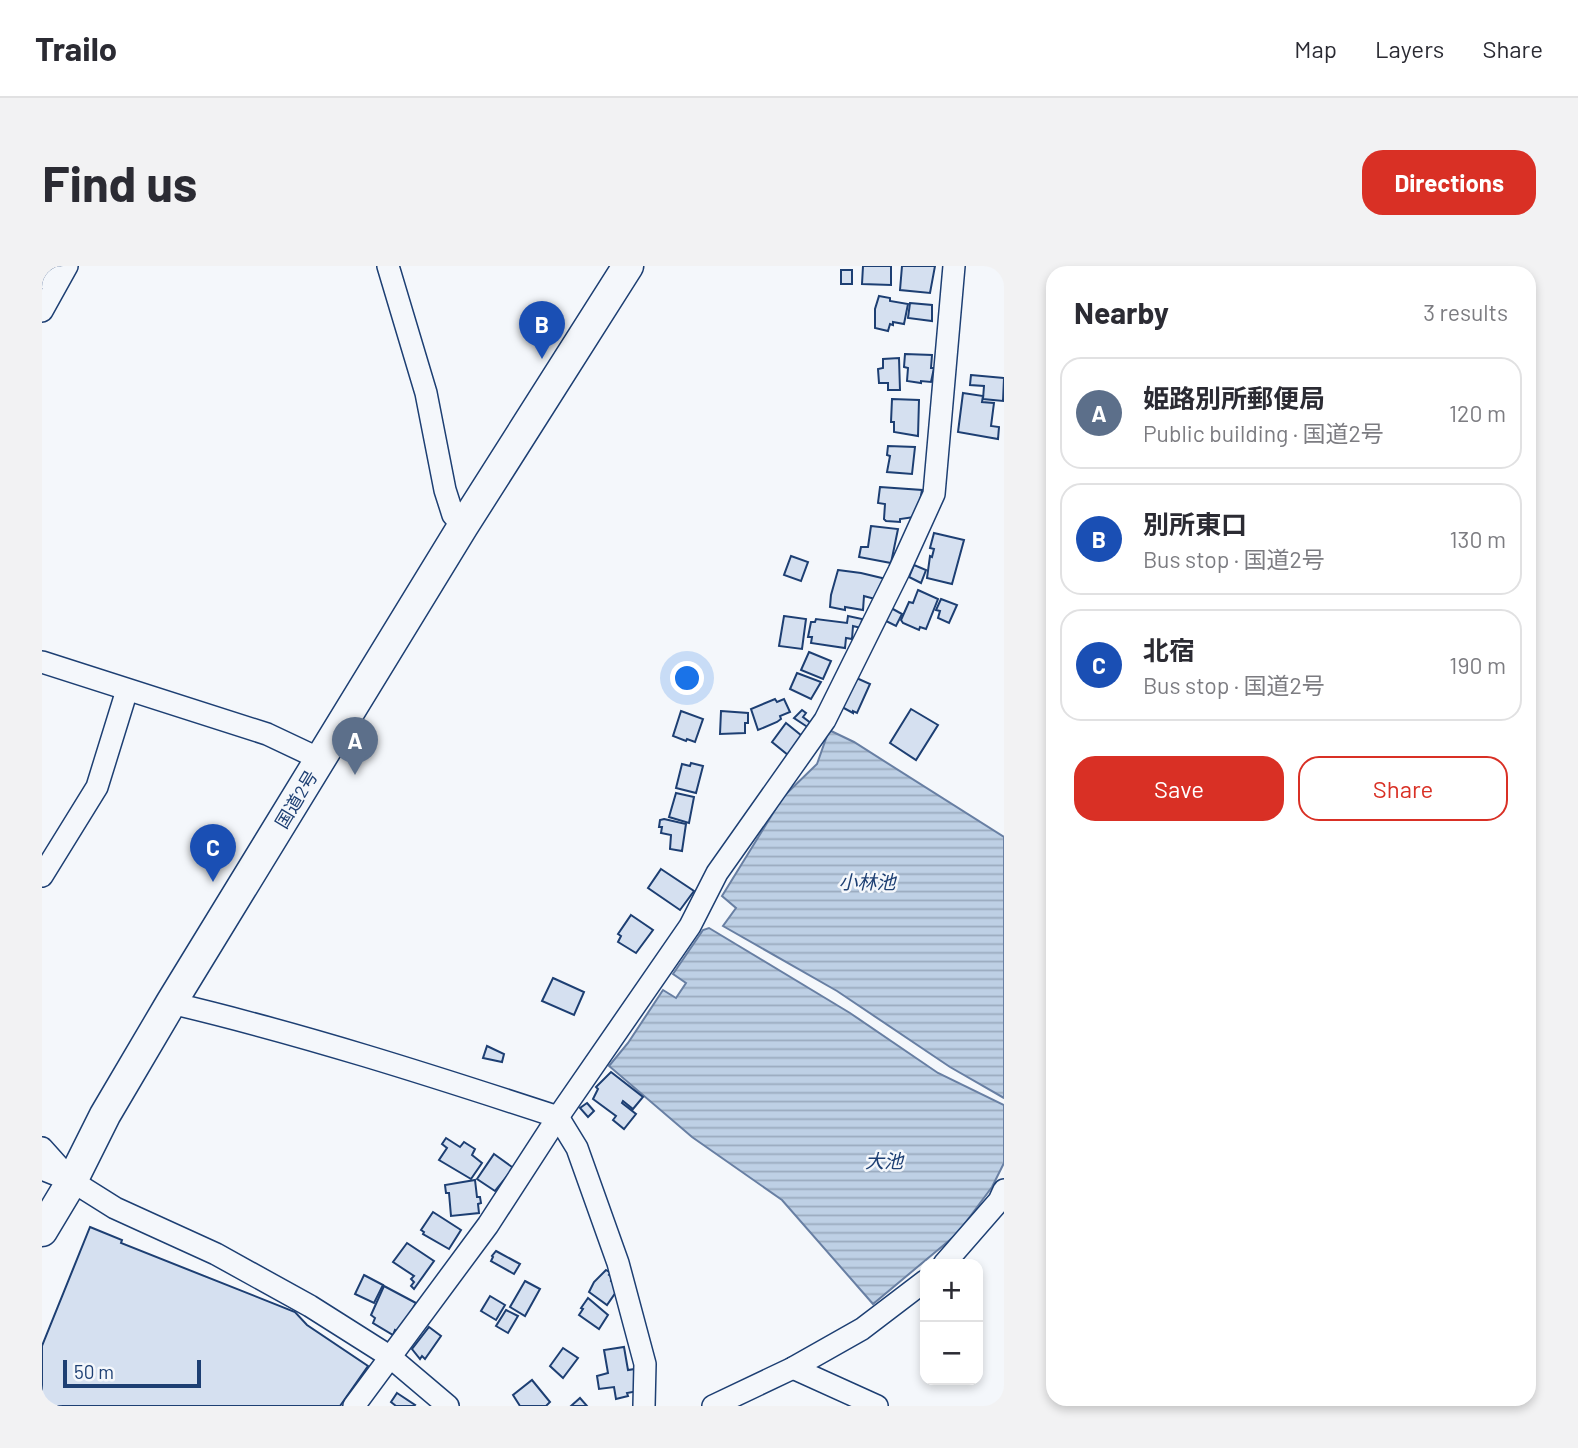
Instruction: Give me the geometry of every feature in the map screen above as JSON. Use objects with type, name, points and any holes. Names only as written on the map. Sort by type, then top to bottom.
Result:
[{"type":"highway","name":"国道2号","points":[[42,1231],[72,1181],[105,1115],[171,1003],[463,526],[628,266]]},
{"type":"street","points":[[42,278],[49,266]]},
{"type":"street","points":[[42,311],[67,266]]},
{"type":"street","points":[[388,266],[426,393],[445,491],[453,515],[463,526]]},
{"type":"street","points":[[354,1406],[488,1225],[558,1117],[690,926],[718,873],[825,720],[900,571],[934,494],[954,266]]},
{"type":"street","points":[[42,662],[267,734],[320,759]]},
{"type":"street","points":[[42,876],[97,787],[127,690]]},
{"type":"street","points":[[171,1003],[260,1024],[290,1035],[370,1056],[558,1117],[577,1148],[618,1263],[645,1364],[644,1406]]},
{"type":"street","points":[[42,1148],[72,1181]]},
{"type":"street","points":[[42,1169],[72,1181],[116,1208],[216,1254],[298,1300],[389,1356],[448,1406]]},
{"type":"street","points":[[948,1259],[999,1201],[1004,1190]]},
{"type":"street","points":[[713,1406],[793,1368],[862,1329],[920,1285]]},
{"type":"street","points":[[793,1368],[877,1406]]},
{"type":"water","name":"小林池","points":[[829,730],[854,742],[1004,837],[1004,1098],[950,1067],[837,991],[723,926],[736,908],[722,896],[783,797],[817,764]]},
{"type":"water","name":"大池","points":[[709,928],[850,1013],[938,1073],[1004,1105],[1004,1163],[992,1187],[957,1234],[927,1259],[920,1259],[920,1265],[873,1304],[782,1200],[692,1137],[609,1066],[628,1043],[663,990],[676,998],[686,983],[673,974],[703,930]]},
{"type":"building","points":[[863,266],[891,266],[891,285],[862,284]]},
{"type":"building","points":[[902,266],[935,266],[930,293],[900,290]]},
{"type":"building","points":[[841,270],[852,270],[852,284],[841,284]]},
{"type":"building","points":[[879,296],[908,304],[904,324],[893,322],[888,331],[875,328],[875,309]]},
{"type":"building","points":[[910,303],[932,305],[932,321],[908,318]]},
{"type":"building","points":[[905,354],[932,355],[931,368],[934,368],[931,382],[907,381]]},
{"type":"building","points":[[899,358],[900,390],[888,390],[888,383],[879,383],[878,369],[883,368],[883,359]]},
{"type":"building","points":[[971,375],[1004,378],[1003,401],[983,399],[984,386],[970,385]]},
{"type":"building","points":[[963,393],[983,396],[982,402],[994,403],[991,426],[999,427],[998,439],[958,432]]},
{"type":"building","points":[[892,399],[919,400],[918,436],[894,432],[894,422],[891,422]]},
{"type":"building","points":[[888,446],[915,447],[912,474],[887,472],[890,456],[887,455]]},
{"type":"building","points":[[880,487],[922,490],[918,513],[914,517],[900,519],[900,522],[886,521],[885,504],[878,503]]},
{"type":"building","points":[[871,526],[898,529],[891,563],[859,557],[861,547],[868,547]]},
{"type":"building","points":[[934,533],[964,540],[952,584],[927,578],[930,556],[932,557],[934,549],[930,548]]},
{"type":"building","points":[[791,556],[808,562],[801,581],[784,575]]},
{"type":"building","points":[[914,565],[926,570],[921,583],[909,577]]},
{"type":"building","points":[[838,570],[886,579],[875,599],[864,596],[863,610],[845,607],[845,610],[830,607]]},
{"type":"building","points":[[918,590],[938,599],[926,629],[920,627],[919,630],[901,620]]},
{"type":"building","points":[[941,599],[957,605],[949,623],[938,618],[940,611],[936,610]]},
{"type":"building","points":[[891,608],[902,614],[896,626],[884,620]]},
{"type":"building","points":[[784,616],[806,619],[802,649],[779,646]]},
{"type":"building","points":[[848,616],[862,619],[861,628],[853,626],[852,639],[846,638],[845,648],[811,643],[812,637],[808,637],[811,622],[816,619],[847,623]]},
{"type":"building","points":[[809,652],[831,661],[823,679],[801,670]]},
{"type":"building","points":[[797,673],[821,682],[811,699],[790,689]]},
{"type":"building","points":[[852,676],[870,684],[857,713],[840,706]]},
{"type":"building","points":[[775,699],[777,702],[784,699],[790,712],[780,716],[781,719],[777,722],[758,730],[751,709]]},
{"type":"building","points":[[911,709],[938,725],[916,760],[890,743]]},
{"type":"building","points":[[802,710],[806,713],[803,717],[812,724],[809,728],[794,718]]},
{"type":"building","points":[[681,711],[703,719],[695,742],[673,736]]},
{"type":"building","points":[[721,711],[748,713],[745,733],[720,734]]},
{"type":"building","points":[[786,723],[802,736],[788,755],[772,742]]},
{"type":"building","points":[[691,763],[703,766],[696,793],[676,788],[682,764],[690,766]]},
{"type":"building","points":[[676,793],[694,797],[689,823],[669,817]]},
{"type":"building","points":[[660,820],[686,824],[682,851],[670,849],[671,835],[661,833]]},
{"type":"building","points":[[661,869],[694,891],[680,910],[648,888]]},
{"type":"building","points":[[631,915],[653,930],[636,953],[618,942],[621,936],[618,934]]},
{"type":"building","points":[[553,978],[584,992],[574,1015],[542,1001]]},
{"type":"building","points":[[487,1046],[504,1054],[502,1062],[483,1058]]},
{"type":"building","points":[[611,1072],[643,1097],[633,1109],[623,1101],[622,1103],[636,1114],[624,1129],[613,1120],[616,1116],[593,1099],[598,1089],[596,1087]]},
{"type":"building","points":[[587,1103],[594,1111],[588,1117],[580,1108]]},
{"type":"building","points":[[446,1138],[460,1147],[464,1142],[475,1149],[472,1155],[482,1163],[471,1179],[439,1160],[447,1148],[442,1144]]},
{"type":"building","points":[[494,1154],[512,1167],[495,1191],[477,1179]]},
{"type":"building","points":[[475,1180],[477,1197],[480,1197],[481,1203],[478,1204],[479,1213],[451,1216],[449,1193],[446,1193],[445,1185]]},
{"type":"building","points":[[433,1212],[461,1230],[449,1249],[423,1234],[421,1230]]},
{"type":"building","points":[[90,1227],[122,1240],[121,1243],[295,1312],[307,1325],[368,1366],[340,1406],[42,1406],[42,1346]]},
{"type":"building","points":[[407,1243],[434,1261],[414,1289],[411,1279],[414,1276],[393,1262]]},
{"type":"building","points":[[496,1251],[520,1264],[514,1274],[491,1261]]},
{"type":"building","points":[[606,1270],[611,1273],[611,1281],[618,1289],[607,1305],[589,1292],[594,1282]]},
{"type":"building","points":[[364,1275],[383,1285],[374,1303],[355,1294]]},
{"type":"building","points":[[525,1281],[540,1289],[525,1316],[510,1307]]},
{"type":"building","points":[[384,1286],[416,1303],[399,1332],[395,1330],[393,1335],[373,1323],[375,1318],[371,1315]]},
{"type":"building","points":[[490,1296],[505,1305],[496,1320],[481,1311]]},
{"type":"building","points":[[588,1298],[608,1315],[599,1329],[579,1315]]},
{"type":"building","points":[[506,1310],[518,1316],[508,1333],[496,1326]]},
{"type":"building","points":[[429,1327],[441,1336],[425,1359],[422,1356],[420,1359],[412,1349]]},
{"type":"building","points":[[624,1347],[628,1370],[635,1369],[638,1391],[616,1399],[614,1387],[599,1389],[597,1376],[608,1373],[604,1350]]},
{"type":"building","points":[[563,1348],[578,1358],[563,1378],[550,1366]]},
{"type":"building","points":[[532,1380],[550,1402],[546,1406],[520,1406],[513,1395]]},
{"type":"building","points":[[397,1393],[415,1405],[396,1406],[391,1402]]},
{"type":"building","points":[[580,1398],[587,1406],[571,1406]]},
{"type":"place","name":"別所東口","points":[[542,359]]},
{"type":"place","name":"姫路別所郵便局","points":[[355,775]]},
{"type":"place","name":"北宿","points":[[213,882]]}]
